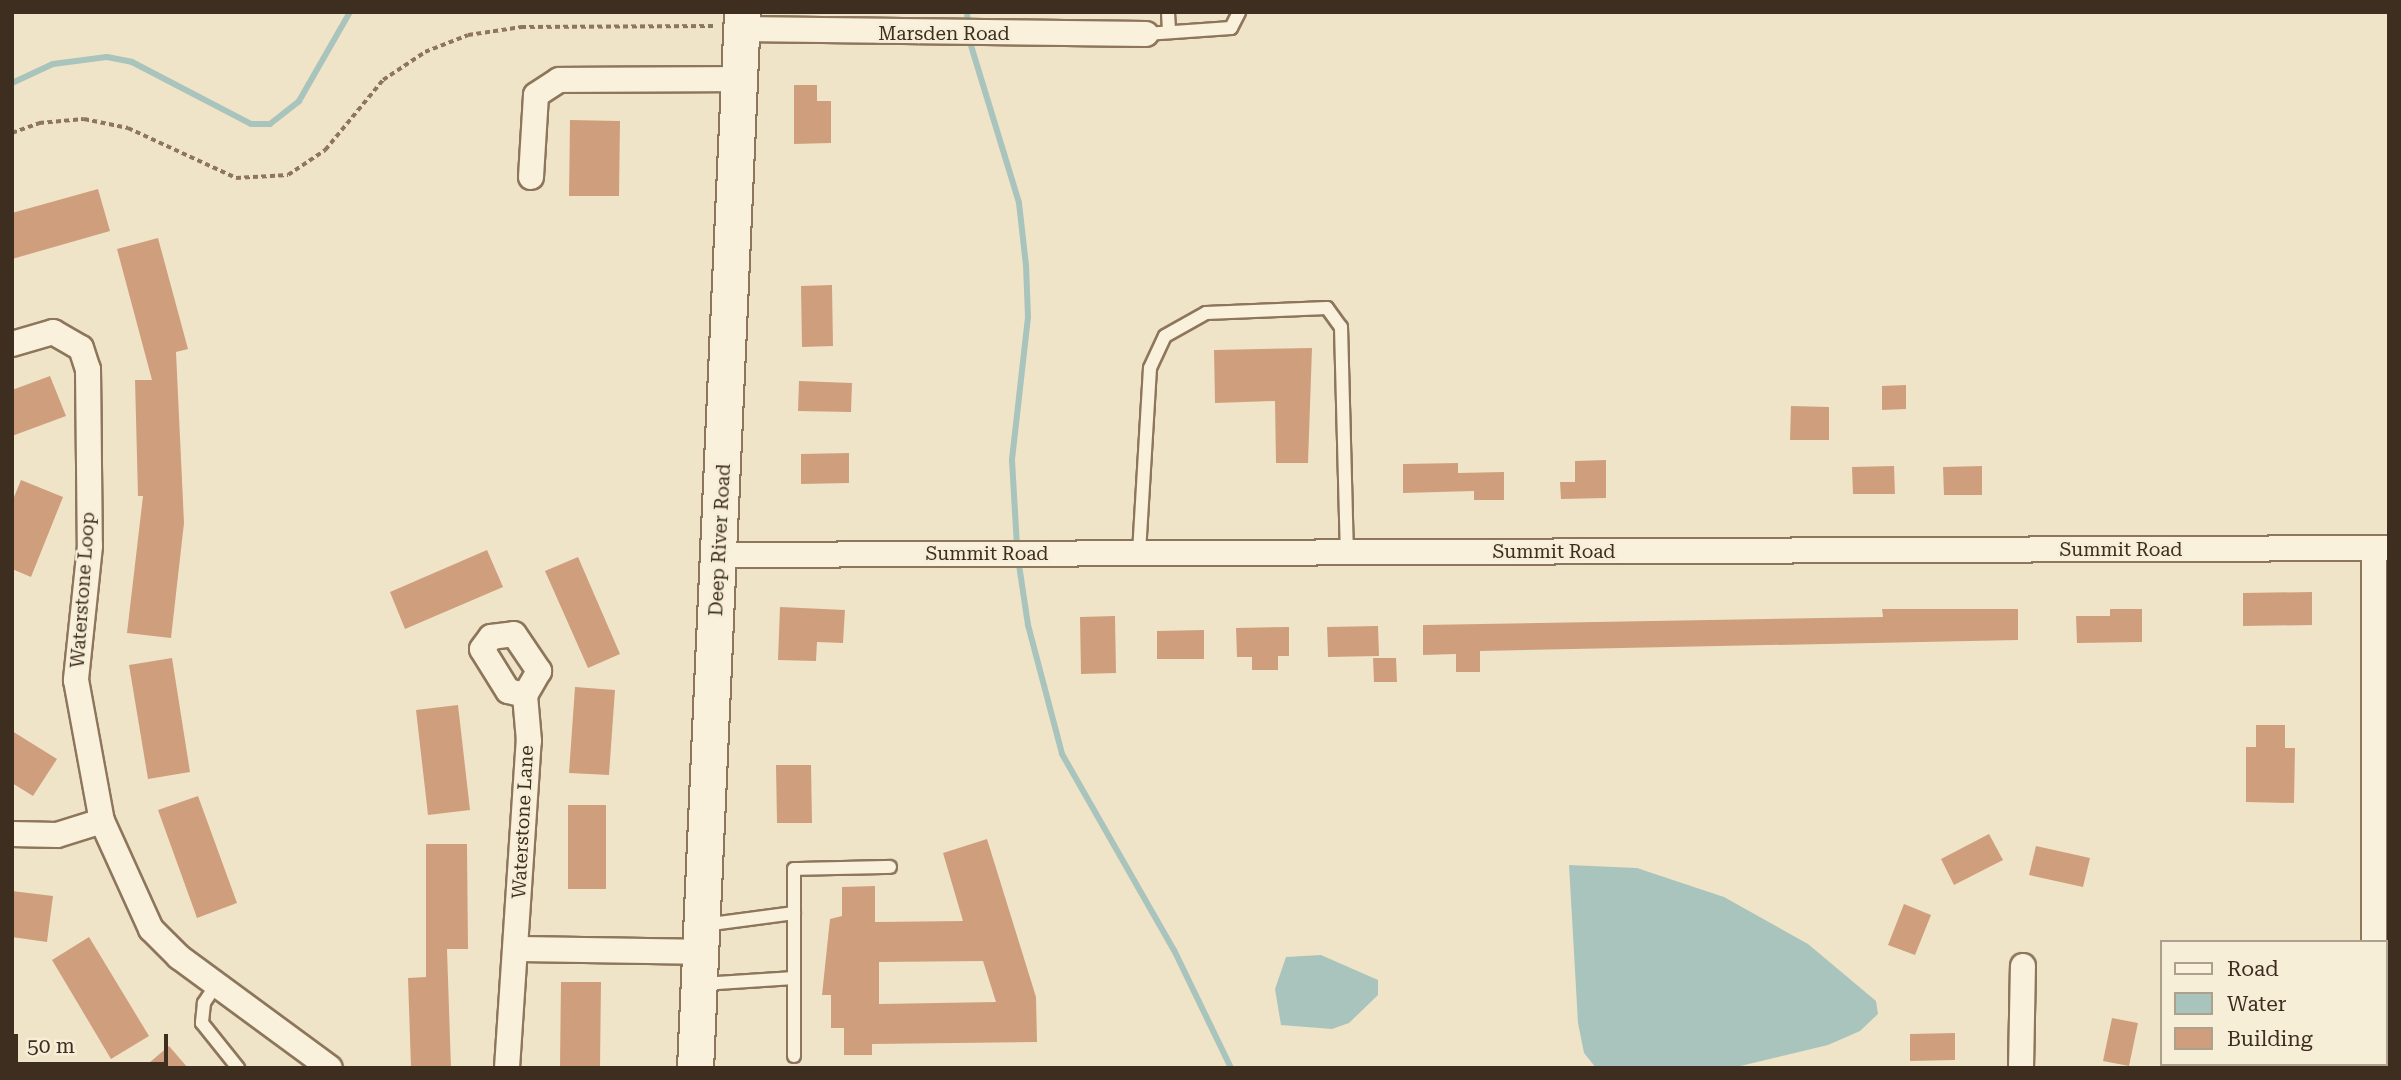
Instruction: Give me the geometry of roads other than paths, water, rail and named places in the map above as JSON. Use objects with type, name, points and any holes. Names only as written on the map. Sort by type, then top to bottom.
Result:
[{"type":"street","name":"Marsden Road","points":[[735,23],[1158,33]]},
{"type":"street","name":"Deep River Road","points":[[695,1068],[740,79],[735,23]]},
{"type":"street","points":[[531,177],[536,95],[559,79],[740,79]]},
{"type":"street","name":"Waterstone Loop","points":[[12,344],[53,332],[80,348],[88,369],[90,546],[76,680],[102,821],[151,929],[216,985],[330,1068]]},
{"type":"street","points":[[2374,940],[2381,548]]},
{"type":"street","name":"Summit Road","points":[[720,555],[2381,548]]},
{"type":"street","name":"Waterstone Lane","points":[[507,1068],[528,741],[525,695]]},
{"type":"street","points":[[12,834],[57,835],[102,821]]},
{"type":"street","points":[[516,949],[699,954]]},
{"type":"street","points":[[2021,1068],[2023,966]]},
{"type":"lane","points":[[1168,12],[1158,33],[1231,28],[1239,12]]},
{"type":"lane","points":[[1139,553],[1150,368],[1165,336],[1206,313],[1326,309],[1341,327],[1347,553]]},
{"type":"lane","points":[[794,1056],[794,869],[890,867]]},
{"type":"lane","points":[[699,954],[794,913]]},
{"type":"lane","points":[[699,954],[794,978]]},
{"type":"lane","points":[[216,985],[204,1003],[201,1023],[238,1068]]},
{"type":"water","points":[[1569,865],[1637,868],[1724,897],[1808,944],[1876,1001],[1878,1014],[1860,1031],[1828,1045],[1732,1068],[1596,1068],[1584,1053],[1578,1023]]},
{"type":"water","points":[[1321,955],[1378,980],[1378,995],[1349,1023],[1332,1029],[1281,1025],[1275,989],[1286,957]]},
{"type":"waterway","points":[[12,83],[53,64],[107,57],[132,62],[251,124],[270,124],[299,101],[350,12]]},
{"type":"waterway","points":[[967,12],[968,25]]},
{"type":"waterway","points":[[969,39],[1019,203],[1026,265],[1028,317],[1012,460],[1017,547]]},
{"type":"waterway","points":[[1018,558],[1028,625],[1062,754],[1174,950],[1231,1068]]}]
